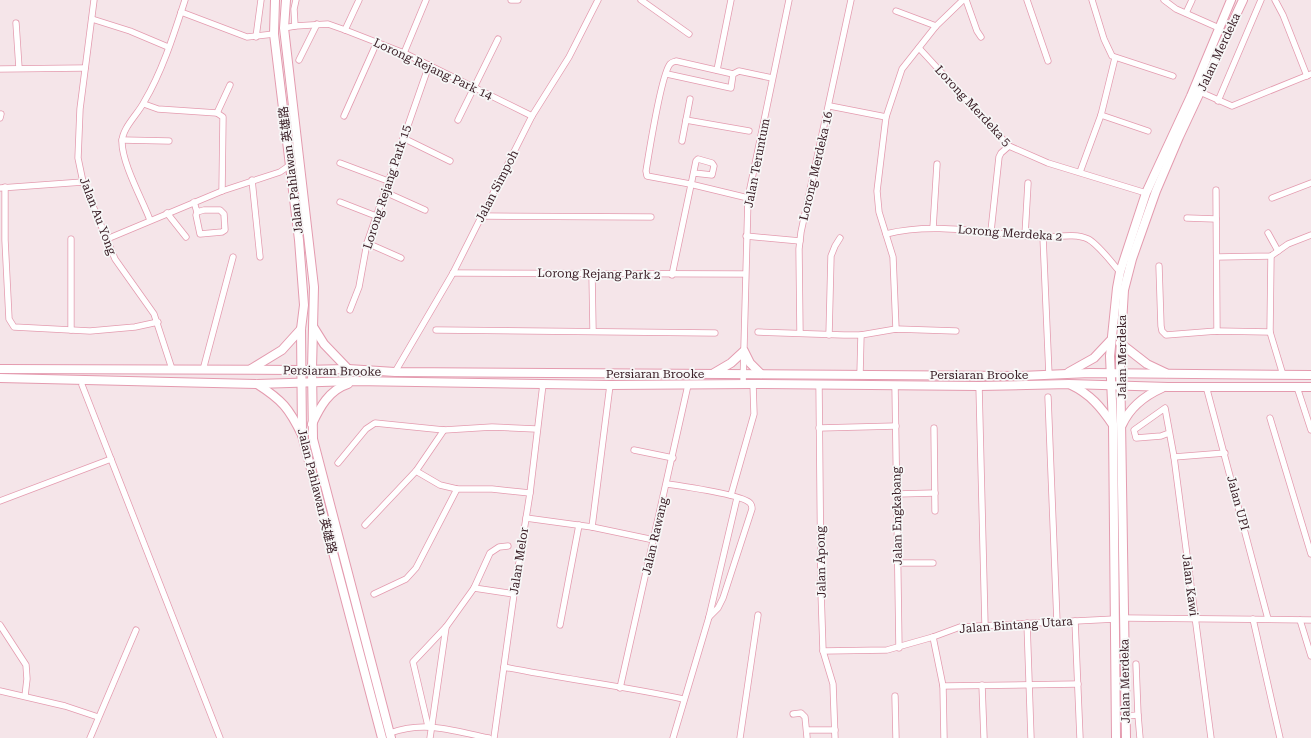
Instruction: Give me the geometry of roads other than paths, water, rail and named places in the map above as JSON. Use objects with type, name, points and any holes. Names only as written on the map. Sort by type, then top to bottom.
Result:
[{"type":"main road","name":"Jalan Pahlawan 英雄路","points":[[276,0],[274,34],[292,182],[304,305],[301,329],[302,435],[382,738]]},
{"type":"main road","name":"Jalan Pahlawan 英雄路","points":[[286,0],[284,28],[314,287],[312,369],[313,439],[317,460],[391,736]]},
{"type":"main road","name":"Jalan Merdeka","points":[[1116,738],[1113,425],[1110,385],[1110,341],[1120,272],[1146,193],[1191,96],[1231,0]]},
{"type":"main road","name":"Jalan Merdeka","points":[[1126,738],[1122,385],[1120,343],[1124,290],[1132,259],[1156,191],[1178,137],[1242,0]]},
{"type":"main road","points":[[314,328],[324,344],[348,369]]},
{"type":"main road","points":[[249,370],[282,350],[301,329]]},
{"type":"main road","points":[[1065,374],[1094,358],[1110,341]]},
{"type":"main road","points":[[1120,343],[1147,364],[1170,375]]},
{"type":"main road","points":[[711,374],[720,370],[744,351],[750,364],[761,374]]},
{"type":"main road","name":"Persiaran Brooke","points":[[0,369],[348,369],[395,372],[711,374],[1048,375],[1121,373],[1170,375],[1311,375]]},
{"type":"main road","name":"Persiaran Brooke","points":[[0,378],[52,378],[256,384],[354,381],[610,385],[819,384],[979,386],[1069,384],[1164,387],[1311,386]]},
{"type":"main road","points":[[312,424],[320,409],[333,392],[339,387],[354,381]]},
{"type":"main road","points":[[256,384],[276,396],[287,407],[302,435]]},
{"type":"main road","points":[[1069,384],[1087,394],[1104,411],[1113,425]]},
{"type":"main road","points":[[1122,425],[1132,407],[1153,392],[1164,387]]},
{"type":"street","name":"Jalan Au Yong","points":[[94,0],[77,145],[83,182],[115,259],[154,314],[158,322],[172,369]]},
{"type":"street","points":[[150,220],[126,159],[122,140],[124,132],[144,104],[160,71],[185,0]]},
{"type":"street","points":[[256,37],[261,0]]},
{"type":"street","points":[[295,26],[294,9],[296,0]]},
{"type":"street","points":[[345,30],[359,0]]},
{"type":"street","points":[[404,53],[426,0]]},
{"type":"street","points":[[511,0],[518,0]]},
{"type":"street","name":"Jalan Simpoh","points":[[395,372],[453,273],[532,116],[569,57],[598,0]]},
{"type":"street","points":[[641,0],[689,34]]},
{"type":"street","points":[[717,70],[731,0]]},
{"type":"street","name":"Jalan Teruntum","points":[[743,384],[748,198],[789,0]]},
{"type":"street","name":"Lorong Merdeka 16","points":[[800,333],[800,241],[830,106],[851,0]]},
{"type":"street","points":[[896,329],[893,258],[879,212],[877,191],[886,117],[902,69],[936,26],[962,0]]},
{"type":"street","points":[[966,0],[977,32],[981,37]]},
{"type":"street","points":[[1027,0],[1048,61]]},
{"type":"street","points":[[1092,0],[1109,51],[1115,58],[1173,76]]},
{"type":"street","points":[[1164,0],[1176,9],[1219,28]]},
{"type":"street","points":[[1186,13],[1192,0]]},
{"type":"street","points":[[1218,101],[1261,0]]},
{"type":"street","points":[[1200,92],[1232,106],[1309,75],[1283,14],[1275,0]]},
{"type":"street","points":[[896,11],[936,26]]},
{"type":"street","points":[[181,12],[247,37],[274,34]]},
{"type":"street","points":[[92,19],[130,31],[168,47]]},
{"type":"street","points":[[16,23],[19,68]]},
{"type":"street","points":[[299,60],[317,24]]},
{"type":"street","name":"Lorong Rejang Park 14","points":[[284,28],[328,24],[345,30],[404,53],[532,116]]},
{"type":"street","points":[[458,120],[498,39]]},
{"type":"street","points":[[344,116],[377,42]]},
{"type":"street","name":"Lorong Merdeka 5","points":[[919,48],[1009,146],[1048,163],[1146,193]]},
{"type":"street","points":[[1080,172],[1101,115],[1115,58]]},
{"type":"street","points":[[748,198],[690,184],[648,176],[645,173],[651,137],[667,74],[671,64],[676,61],[733,74],[739,71],[772,78]]},
{"type":"street","name":"Lorong Rejang Park 15","points":[[350,310],[359,288],[367,243],[429,65]]},
{"type":"street","points":[[0,69],[86,68]]},
{"type":"street","points":[[667,74],[731,88],[733,74]]},
{"type":"street","points":[[217,113],[230,85]]},
{"type":"street","points":[[682,141],[690,99]]},
{"type":"street","points":[[144,104],[162,109],[217,113],[224,120],[222,191]]},
{"type":"street","points":[[830,106],[886,117]]},
{"type":"street","points":[[1101,115],[1148,131]]},
{"type":"street","points":[[686,120],[749,131]]},
{"type":"street","points":[[403,138],[450,161]]},
{"type":"street","points":[[122,140],[169,141]]},
{"type":"street","points":[[991,231],[999,157],[1001,152],[1009,146]]},
{"type":"street","points":[[340,163],[388,180]]},
{"type":"street","points":[[933,228],[937,164]]},
{"type":"street","points":[[107,239],[222,191],[280,172],[290,165]]},
{"type":"street","points":[[280,172],[292,182]]},
{"type":"street","points":[[672,275],[690,184],[694,173]]},
{"type":"street","points":[[252,180],[260,257]]},
{"type":"street","points":[[83,182],[2,187],[10,322],[17,328],[90,331],[135,327],[158,322]]},
{"type":"street","points":[[1025,235],[1028,183]]},
{"type":"street","points":[[1272,198],[1311,183]]},
{"type":"street","points":[[1216,190],[1217,331]]},
{"type":"street","points":[[385,192],[425,210]]},
{"type":"street","points":[[194,202],[200,234],[222,232],[225,230],[224,214],[220,210],[204,210],[197,212]]},
{"type":"street","points":[[340,202],[376,216]]},
{"type":"street","points":[[167,213],[186,237]]},
{"type":"street","points":[[482,216],[651,217]]},
{"type":"street","points":[[1187,218],[1216,219]]},
{"type":"street","name":"Lorong Merdeka 2","points":[[886,234],[904,229],[933,228],[991,231],[1042,237],[1088,238],[1120,272]]},
{"type":"street","points":[[1268,232],[1278,251]]},
{"type":"street","points":[[1216,257],[1271,256],[1288,244],[1311,235]]},
{"type":"street","points":[[746,236],[800,241]]},
{"type":"street","points":[[1042,237],[1048,375]]},
{"type":"street","points":[[829,335],[832,256],[834,246],[840,238]]},
{"type":"street","points":[[71,239],[71,330]]},
{"type":"street","points":[[367,243],[401,258]]},
{"type":"street","points":[[1271,256],[1270,332],[1283,375]]},
{"type":"street","points":[[203,370],[233,257]]},
{"type":"street","points":[[1159,266],[1161,326],[1164,333],[1171,335],[1217,331],[1270,332]]},
{"type":"street","name":"Lorong Rejang Park 2","points":[[453,273],[672,275],[745,274]]},
{"type":"street","points":[[592,274],[593,330]]},
{"type":"street","points":[[758,332],[861,335],[896,329],[956,332]]},
{"type":"street","points":[[436,330],[593,330],[715,333]]},
{"type":"street","points":[[860,374],[861,335]]},
{"type":"street","name":"Jalan Melor","points":[[494,738],[530,493],[536,430],[543,384]]},
{"type":"street","name":"Jalan Rawang","points":[[620,688],[673,458],[688,384]]},
{"type":"street","points":[[731,495],[754,414],[753,384]]},
{"type":"street","name":"Jalan Apong","points":[[819,384],[823,651],[833,684],[835,738]]},
{"type":"street","points":[[82,385],[220,738]]},
{"type":"street","points":[[592,526],[610,385]]},
{"type":"street","name":"Jalan Engkabang","points":[[895,385],[899,648]]},
{"type":"street","points":[[979,386],[985,625]]},
{"type":"street","name":"Jalan UPI","points":[[1206,386],[1268,619]]},
{"type":"street","points":[[1297,387],[1311,430]]},
{"type":"street","points":[[1048,397],[1057,622]]},
{"type":"street","name":"Jalan Kawi","points":[[1169,433],[1161,436],[1136,438],[1134,430],[1165,408],[1174,457],[1211,738]]},
{"type":"street","points":[[1270,418],[1311,554]]},
{"type":"street","points":[[338,463],[366,429],[375,423],[444,430],[485,427],[536,430]]},
{"type":"street","points":[[819,428],[896,426]]},
{"type":"street","points":[[934,428],[935,511]]},
{"type":"street","points":[[365,525],[416,471],[444,430]]},
{"type":"street","points":[[634,450],[673,458]]},
{"type":"street","points":[[1174,457],[1225,453]]},
{"type":"street","points":[[0,501],[25,490],[111,458]]},
{"type":"street","points":[[416,471],[440,485],[457,489],[530,493]]},
{"type":"street","points":[[667,484],[731,495],[750,502],[752,509],[722,598],[718,608],[709,617]]},
{"type":"street","points":[[374,594],[406,579],[416,568],[457,489]]},
{"type":"street","points":[[897,494],[935,493]]},
{"type":"street","points":[[673,738],[683,700],[709,617],[737,498]]},
{"type":"street","points":[[526,518],[592,526],[654,540]]},
{"type":"street","points":[[560,625],[580,525]]},
{"type":"street","points":[[430,738],[429,726],[413,662],[446,627],[474,588],[490,553],[499,547],[508,546]]},
{"type":"street","points":[[898,563],[934,563]]},
{"type":"street","points":[[474,588],[514,594]]},
{"type":"street","points":[[740,738],[758,615]]},
{"type":"street","points":[[1124,618],[1311,620]]},
{"type":"street","name":"Jalan Bintang Utara","points":[[823,651],[887,650],[899,648],[960,627],[1115,619]]},
{"type":"street","points":[[1253,619],[1280,738]]},
{"type":"street","points":[[1300,620],[1311,656]]},
{"type":"street","points":[[1075,621],[1080,738]]},
{"type":"street","points":[[1027,623],[1031,685],[1031,738]]},
{"type":"street","points":[[0,625],[26,665],[27,679],[25,696]]},
{"type":"street","points":[[429,726],[446,627]]},
{"type":"street","points":[[90,738],[136,630]]},
{"type":"street","points":[[933,637],[943,686],[944,738]]},
{"type":"street","points":[[1136,664],[1140,738]]},
{"type":"street","points":[[504,667],[620,688],[637,689],[683,700]]},
{"type":"street","points":[[943,686],[1078,684]]},
{"type":"street","points":[[982,685],[984,738]]},
{"type":"street","points":[[0,691],[25,696],[98,717]]},
{"type":"street","points":[[894,696],[896,738]]},
{"type":"street","points":[[793,714],[803,714],[805,717],[807,737]]},
{"type":"street","points":[[1125,716],[1138,715]]},
{"type":"street","points":[[391,736],[412,726],[429,726],[489,738]]},
{"type":"street","points":[[807,730],[835,730]]}]
